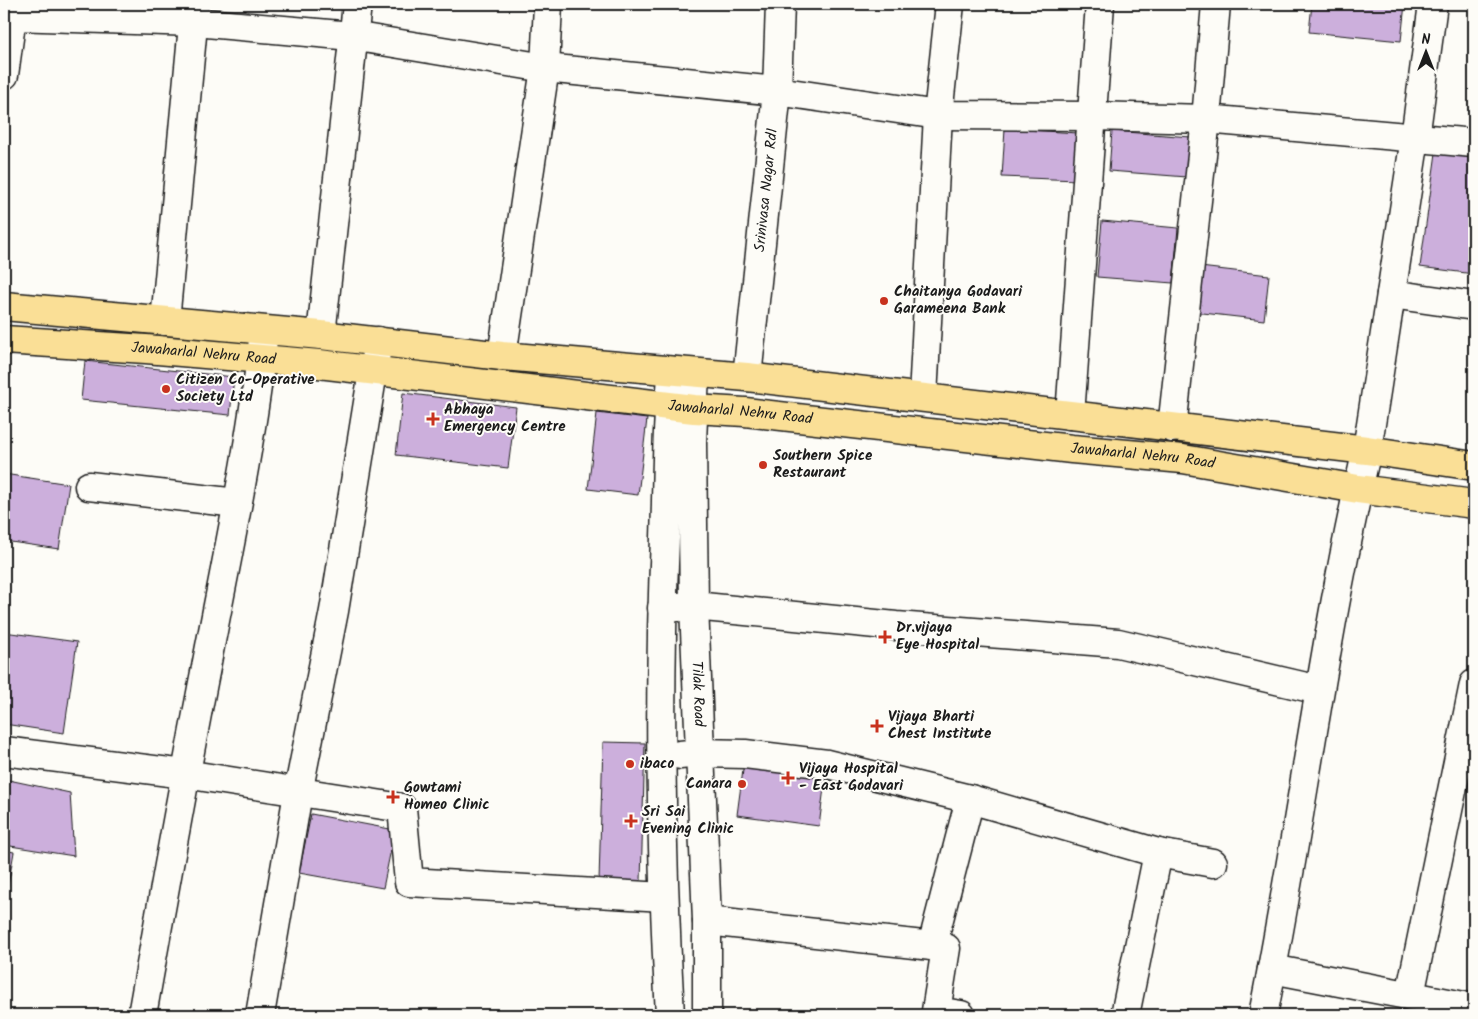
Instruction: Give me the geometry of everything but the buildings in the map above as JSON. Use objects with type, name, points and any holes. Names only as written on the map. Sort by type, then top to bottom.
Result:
[{"type":"main road","name":"Jawaharlal Nehru Road","points":[[4,306],[321,335],[502,356],[747,377],[1367,450],[1474,466]]},
{"type":"main road","name":"Jawaharlal Nehru Road","points":[[4,340],[146,349],[374,370],[681,407],[765,414],[1072,449],[1183,459],[1358,489],[1474,504]]},
{"type":"street","points":[[321,335],[352,36],[357,4]]},
{"type":"street","points":[[502,356],[545,68],[548,4]]},
{"type":"street","name":"Srinivasa Nagar Rd1","points":[[747,377],[777,91],[780,4]]},
{"type":"street","points":[[923,397],[938,116],[950,4]]},
{"type":"street","points":[[1070,415],[1100,4]]},
{"type":"street","points":[[1172,428],[1206,119],[1216,4]]},
{"type":"street","points":[[1263,1015],[1290,876],[1319,690],[1367,450],[1415,138],[1433,4]]},
{"type":"street","points":[[4,75],[12,10],[195,13],[352,36],[545,68],[777,91],[938,116],[1092,116],[1206,119],[1474,143]]},
{"type":"street","points":[[165,321],[195,13]]},
{"type":"street","points":[[1391,294],[1474,306]]},
{"type":"street","points":[[142,1015],[185,774],[238,503],[264,331]]},
{"type":"street","points":[[260,1015],[298,793],[334,611],[378,341]]},
{"type":"street","points":[[670,1015],[664,897],[661,757],[662,608],[684,372]]},
{"type":"street","name":"Tilak Road","points":[[681,407],[692,442],[694,606],[707,921],[707,1015]]},
{"type":"street","points":[[89,486],[238,503]]},
{"type":"street","points":[[662,608],[694,606],[896,626],[1118,643],[1319,690]]},
{"type":"street","points":[[1410,995],[1474,684]]},
{"type":"street","points":[[4,750],[185,774],[402,808],[409,882],[664,897]]},
{"type":"street","points":[[661,757],[699,752],[744,754],[827,764],[970,799],[1158,853],[1213,863]]},
{"type":"street","points":[[932,946],[970,799]]},
{"type":"street","points":[[1125,1015],[1158,853]]},
{"type":"street","points":[[707,921],[946,948],[936,1011],[961,1015]]},
{"type":"street","points":[[1272,969],[1410,995],[1444,1008],[1474,1008]]},
{"type":"place","name":"Chaitanya Godavari Garameena Bank","points":[[884,301]]},
{"type":"place","name":"Citizen Co-Operative Society Ltd","points":[[166,389]]},
{"type":"place","name":"Abhaya Emergency Centre","points":[[433,419]]},
{"type":"place","name":"Southern Spice Restaurant","points":[[763,465]]},
{"type":"place","name":"Dr.vijaya Eye Hospital","points":[[885,637]]},
{"type":"place","name":"Vijaya Bharti Chest Institute","points":[[877,726]]},
{"type":"place","name":"ibaco","points":[[630,764]]},
{"type":"place","name":"Vijaya Hospital - East Godavari","points":[[788,778]]},
{"type":"place","name":"Canara","points":[[742,784]]},
{"type":"place","name":"Gowtami Homeo Clinic","points":[[393,797]]},
{"type":"place","name":"Sri Sai Evening Clinic","points":[[631,821]]}]
